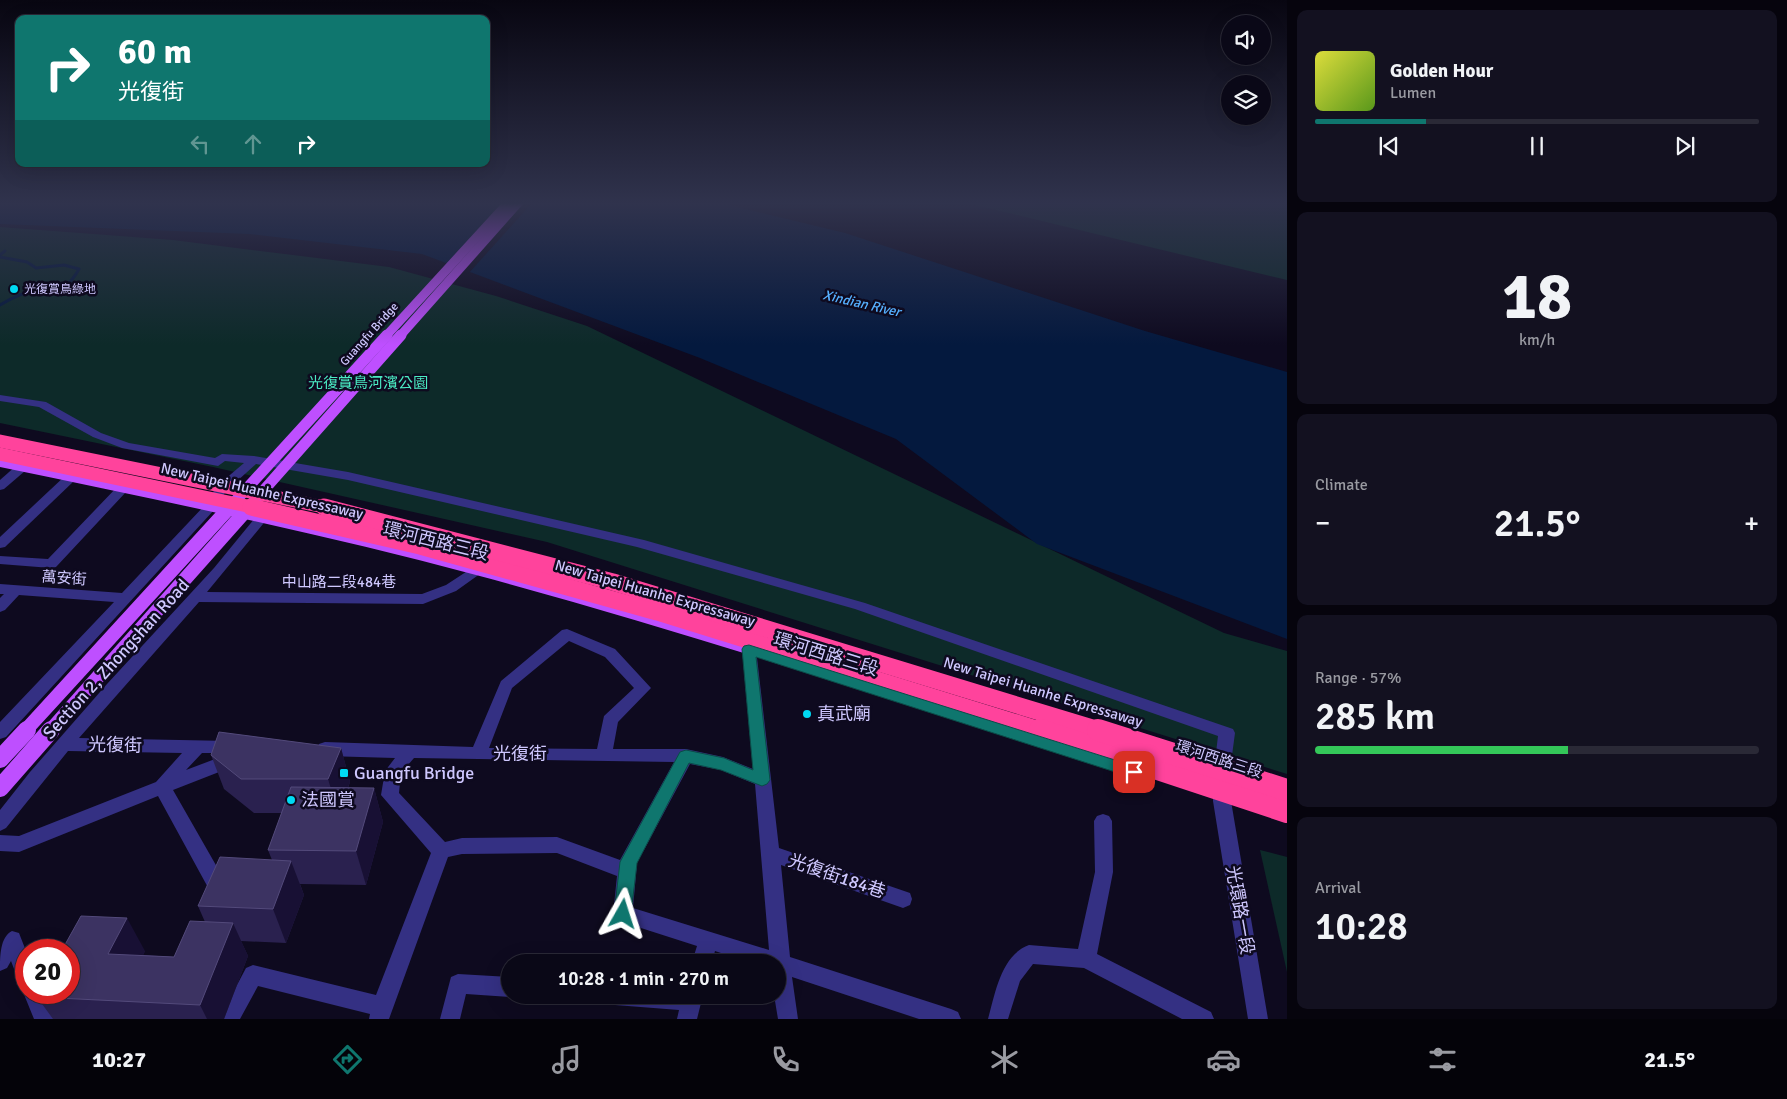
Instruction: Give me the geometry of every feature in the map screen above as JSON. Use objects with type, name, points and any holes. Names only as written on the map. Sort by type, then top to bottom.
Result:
[{"type":"highway","name":"New Taipei Huanhe Expressaway","points":[[0,442],[312,504],[613,582],[997,697],[1287,790]]},
{"type":"highway","name":"New Taipei Huanhe Expressaway","points":[[0,454],[182,491],[448,554],[657,612],[957,704],[1287,812]]},
{"type":"main road","name":"Guangfu Bridge","points":[[0,759],[464,251]]},
{"type":"main road","name":"Guangfu Bridge","points":[[0,788],[476,251]]},
{"type":"main road","points":[[0,442],[221,489]]},
{"type":"main road","name":"環河西路三段","points":[[0,463],[210,507],[476,570],[749,649],[1287,823]]},
{"type":"main road","name":"環河西路三段","points":[[277,500],[463,548],[700,613],[1287,799]]},
{"type":"street","points":[[0,398],[42,404],[97,435],[126,446],[218,462],[222,457],[254,460]]},
{"type":"street","name":"Section 2, Zhongshan Road","points":[[0,733],[210,507],[221,489],[254,460]]},
{"type":"street","name":"光環路一段","points":[[254,460],[348,476],[639,543],[860,606],[1227,733],[1221,778],[1222,801],[1258,1019]]},
{"type":"street","points":[[0,486],[21,468]]},
{"type":"street","points":[[0,544],[70,478]]},
{"type":"street","points":[[0,560],[51,564],[122,489]]},
{"type":"street","points":[[221,489],[277,500]]},
{"type":"street","name":"Section 2, Zhongshan Road","points":[[0,823],[65,744],[219,571],[277,500]]},
{"type":"street","name":"中山路二段484巷","points":[[195,597],[423,598],[451,588],[476,570]]},
{"type":"street","name":"萬安街","points":[[0,589],[125,598]]},
{"type":"street","points":[[0,607],[16,590]]},
{"type":"street","points":[[478,754],[506,685],[567,634],[610,653],[643,688],[610,720],[604,754]]},
{"type":"street","points":[[749,649],[779,954]]},
{"type":"street","name":"光復街","points":[[65,744],[197,747],[243,751],[162,787]]},
{"type":"street","points":[[0,843],[19,844],[162,787],[197,747]]},
{"type":"street","name":"光復街","points":[[308,749],[478,754],[686,756],[724,764],[762,780]]},
{"type":"street","points":[[411,751],[393,771],[390,795],[441,852]]},
{"type":"street","points":[[686,756],[628,862],[623,914],[752,954]]},
{"type":"street","points":[[162,787],[218,887]]},
{"type":"street","points":[[1086,958],[1104,872],[1103,820]]},
{"type":"street","points":[[441,852],[462,846],[557,845],[627,871]]},
{"type":"street","points":[[229,1019],[253,975],[380,1013],[441,852]]},
{"type":"street","name":"光復街184巷","points":[[770,853],[903,899]]},
{"type":"street","points":[[0,961],[12,940],[15,948]]},
{"type":"street","points":[[704,954],[708,940]]},
{"type":"street","points":[[998,1019],[1011,976],[1029,954],[1086,958],[1204,1019]]},
{"type":"street","points":[[786,965],[951,1019]]},
{"type":"street","points":[[450,1019],[458,984],[501,986]]},
{"type":"street","points":[[38,1004],[44,1019]]},
{"type":"street","points":[[786,1004],[788,1019]]},
{"type":"green space","name":"光復賞鳥河濱公園","points":[[0,251],[257,251],[389,267],[496,296],[587,326],[1224,633],[1287,651],[1287,774],[547,542],[213,467],[0,423]]},
{"type":"green space","points":[[1165,251],[1287,251],[1287,280]]},
{"type":"green space","points":[[1260,850],[1287,857],[1287,972]]},
{"type":"water","name":"Xindian River","points":[[392,251],[899,251],[1145,331],[1287,372],[1287,639],[1037,544],[896,439],[700,358],[422,254]]},
{"type":"pier","points":[[459,251],[489,251],[468,274],[445,265]]},
{"type":"building","points":[[219,732],[341,748],[328,779],[241,779],[211,755]]},
{"type":"building","points":[[291,787],[374,788],[356,851],[268,850]]},
{"type":"building","points":[[220,857],[291,861],[273,909],[198,906]]},
{"type":"building","points":[[81,916],[127,918],[108,954],[174,957],[190,921],[233,923],[200,1005],[80,999],[80,939],[68,939]]},
{"type":"waterway","points":[[0,255],[5,251]]},
{"type":"waterway","points":[[0,257],[27,262],[36,268],[64,265],[79,269],[73,278],[61,289],[51,292],[29,292],[16,296],[0,305]]},
{"type":"place","name":"光復賞鳥綠地","points":[[14,289]]},
{"type":"place","name":"真武廟","points":[[807,714]]},
{"type":"place","name":"Guangfu Bridge","points":[[344,773]]},
{"type":"place","name":"法國賞","points":[[291,800]]},
{"type":"route","points":[[623,914],[628,862],[686,756],[724,764],[762,780],[749,649],[1134,772]]}]
